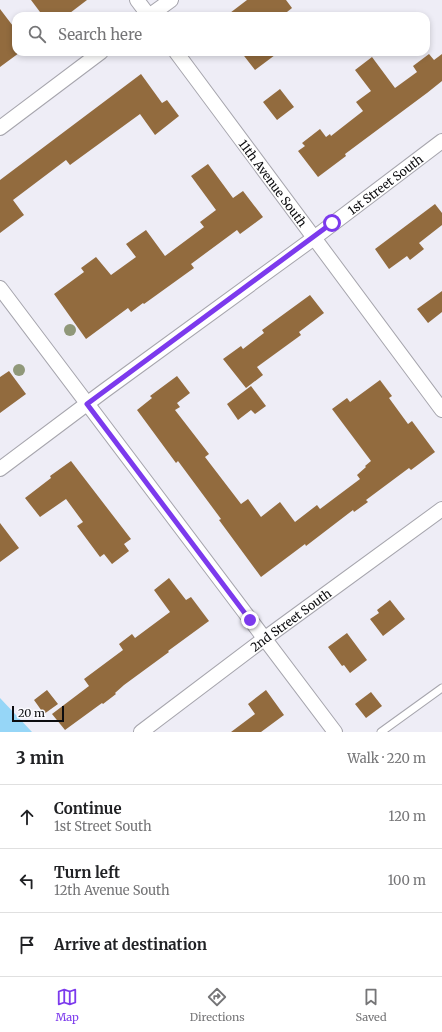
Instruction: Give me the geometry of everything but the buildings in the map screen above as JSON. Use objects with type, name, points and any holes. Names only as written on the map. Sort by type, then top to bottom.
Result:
[{"type":"street","points":[[136,0],[146,12]]},
{"type":"street","points":[[154,12],[171,0]]},
{"type":"street","points":[[0,128],[96,56]]},
{"type":"street","name":"11th Avenue South","points":[[179,56],[442,410]]},
{"type":"street","name":"1st Street South","points":[[0,469],[442,142]]},
{"type":"street","points":[[0,288],[334,732]]},
{"type":"street","name":"2nd Street South","points":[[141,732],[264,639],[442,509]]},
{"type":"lane","points":[[382,732],[442,688]]},
{"type":"water","points":[[0,698],[32,732],[0,732]]},
{"type":"route","points":[[250,620],[87,404],[314,238],[332,223]]}]
